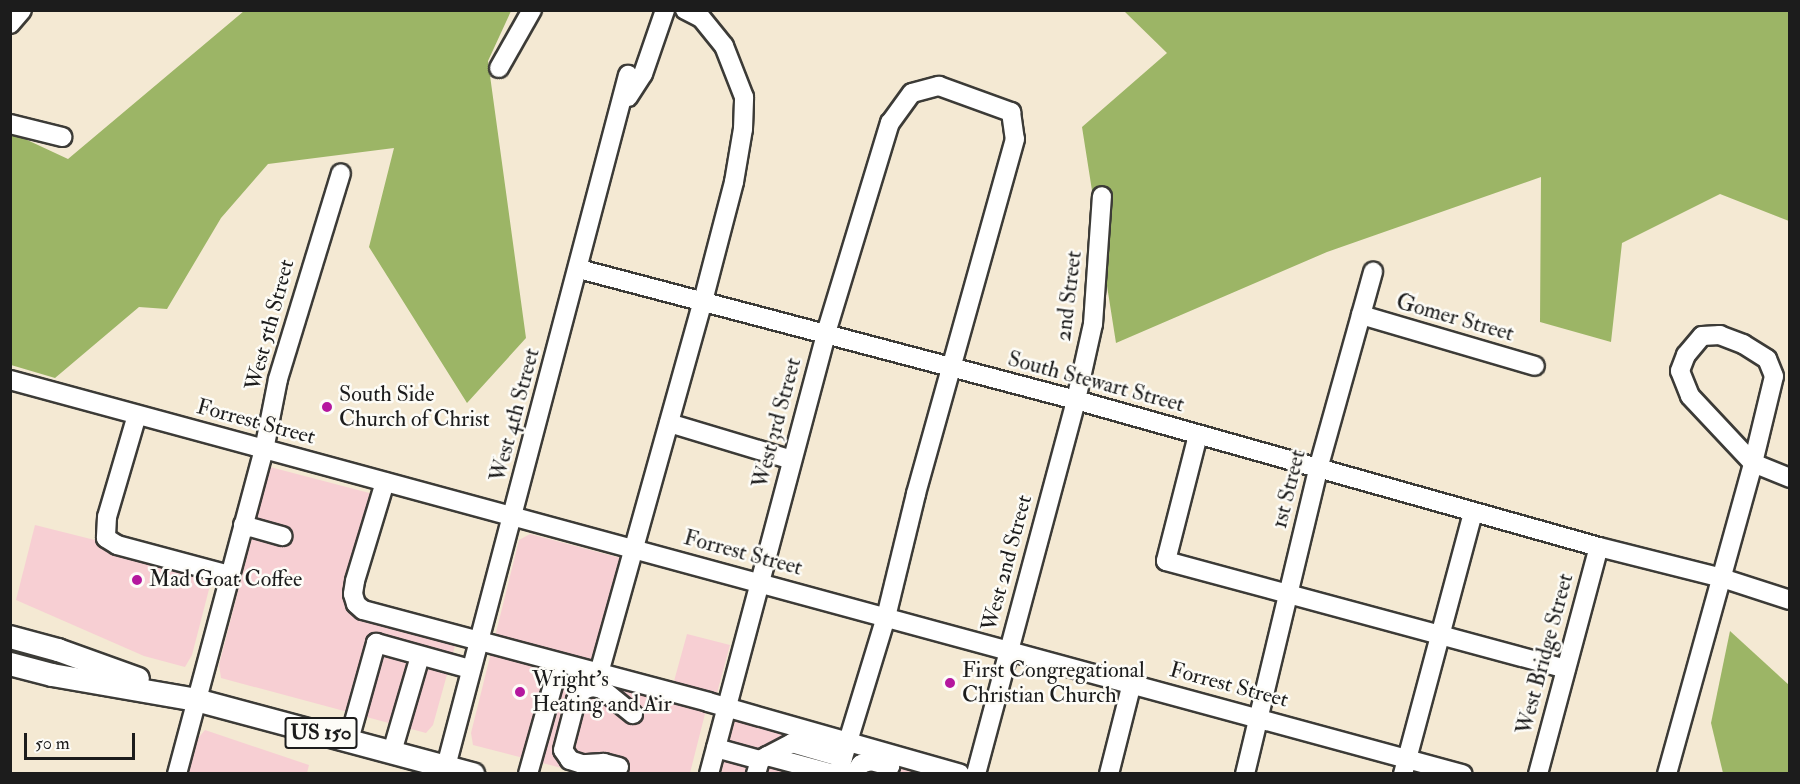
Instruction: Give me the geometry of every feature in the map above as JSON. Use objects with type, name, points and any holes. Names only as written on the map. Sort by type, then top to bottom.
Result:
[{"type":"main road","name":"US 150","points":[[10,637],[58,650],[196,700]]},
{"type":"main road","name":"US 150","points":[[10,664],[52,675],[196,700],[392,752],[445,770],[473,774]]},
{"type":"street","points":[[10,24],[22,10]]},
{"type":"street","points":[[500,68],[532,10]]},
{"type":"street","points":[[620,108],[643,74],[665,10]]},
{"type":"street","points":[[599,673],[703,301],[736,176],[743,129],[744,97],[724,46],[701,18],[685,10]]},
{"type":"street","name":"West 4th Street","points":[[445,770],[470,669],[579,269],[628,75]]},
{"type":"street","name":"West 3rd Street","points":[[709,774],[826,333],[890,123],[912,93],[939,86],[1011,112],[1016,139],[951,367]]},
{"type":"street","points":[[10,123],[62,137]]},
{"type":"street","name":"West 5th Street","points":[[177,774],[264,450],[278,379],[340,172]]},
{"type":"street","name":"2nd Street","points":[[1076,400],[1093,324],[1102,196]]},
{"type":"street","name":"South Stewart Street","points":[[579,269],[1076,400],[1599,548],[1722,578],[1790,600]]},
{"type":"street","name":"1st Street","points":[[1245,774],[1318,469],[1373,272]]},
{"type":"street","name":"Gomer Street","points":[[1361,315],[1535,366]]},
{"type":"street","points":[[1667,774],[1753,463],[1774,376],[1767,359],[1743,344],[1720,335],[1702,336],[1686,355],[1680,371],[1690,396],[1753,463],[1790,478]]},
{"type":"street","points":[[841,762],[886,617],[951,367]]},
{"type":"street","name":"Forrest Street","points":[[10,380],[1259,718],[1405,766],[1462,774]]},
{"type":"street","name":"West 2nd Street","points":[[976,774],[1076,400]]},
{"type":"street","points":[[137,415],[107,518],[106,538],[117,545],[230,575]]},
{"type":"street","points":[[669,423],[792,460]]},
{"type":"street","points":[[1198,435],[1166,561],[1566,669]]},
{"type":"street","points":[[385,482],[355,581],[353,594],[356,604],[363,610],[726,708],[841,762]]},
{"type":"street","points":[[1405,766],[1473,512]]},
{"type":"street","points":[[243,525],[282,536]]},
{"type":"street","name":"West Bridge Street","points":[[1538,774],[1599,548]]},
{"type":"street","points":[[349,740],[376,643],[470,669]]},
{"type":"street","points":[[392,752],[420,656]]},
{"type":"street","points":[[528,774],[559,664]]},
{"type":"street","points":[[1109,774],[1132,683]]},
{"type":"street","points":[[619,767],[604,763],[582,764],[570,760],[563,750],[576,700],[582,690],[592,687],[602,689],[633,714]]},
{"type":"street","points":[[716,748],[761,763],[792,743],[841,762],[960,774]]},
{"type":"street","points":[[854,774],[861,764],[871,761],[914,774]]},
{"type":"shaded area","points":[[270,467],[381,496],[356,604],[458,635],[433,725],[426,733],[221,678],[219,665]]},
{"type":"shaded area","points":[[35,525],[214,570],[192,655],[185,667],[144,656],[16,600]]},
{"type":"shaded area","points":[[530,534],[632,561],[599,673],[671,692],[687,634],[730,645],[714,704],[708,702],[690,773],[581,773],[473,745],[471,733],[519,540]]},
{"type":"shaded area","points":[[737,712],[960,774],[721,774]]},
{"type":"shaded area","points":[[205,730],[309,765],[307,773],[186,774],[194,743]]},
{"type":"green space","points":[[244,11],[511,11],[488,61],[526,338],[467,403],[369,247],[394,148],[268,164],[221,218],[167,309],[139,307],[55,378],[11,365],[10,132],[68,159]]},
{"type":"green space","points":[[1124,11],[1789,11],[1789,221],[1720,194],[1622,243],[1611,342],[1540,322],[1541,177],[1327,252],[1116,343],[1082,127],[1167,53]]},
{"type":"green space","points":[[1730,631],[1789,685],[1789,773],[1723,773],[1711,723]]},
{"type":"place","name":"South Side Church of Christ","points":[[327,407]]},
{"type":"place","name":"Mad Goat Coffee","points":[[137,580]]},
{"type":"place","name":"First Congregational Christian Church","points":[[950,683]]},
{"type":"place","name":"Wright's Heating and Air","points":[[520,692]]}]
